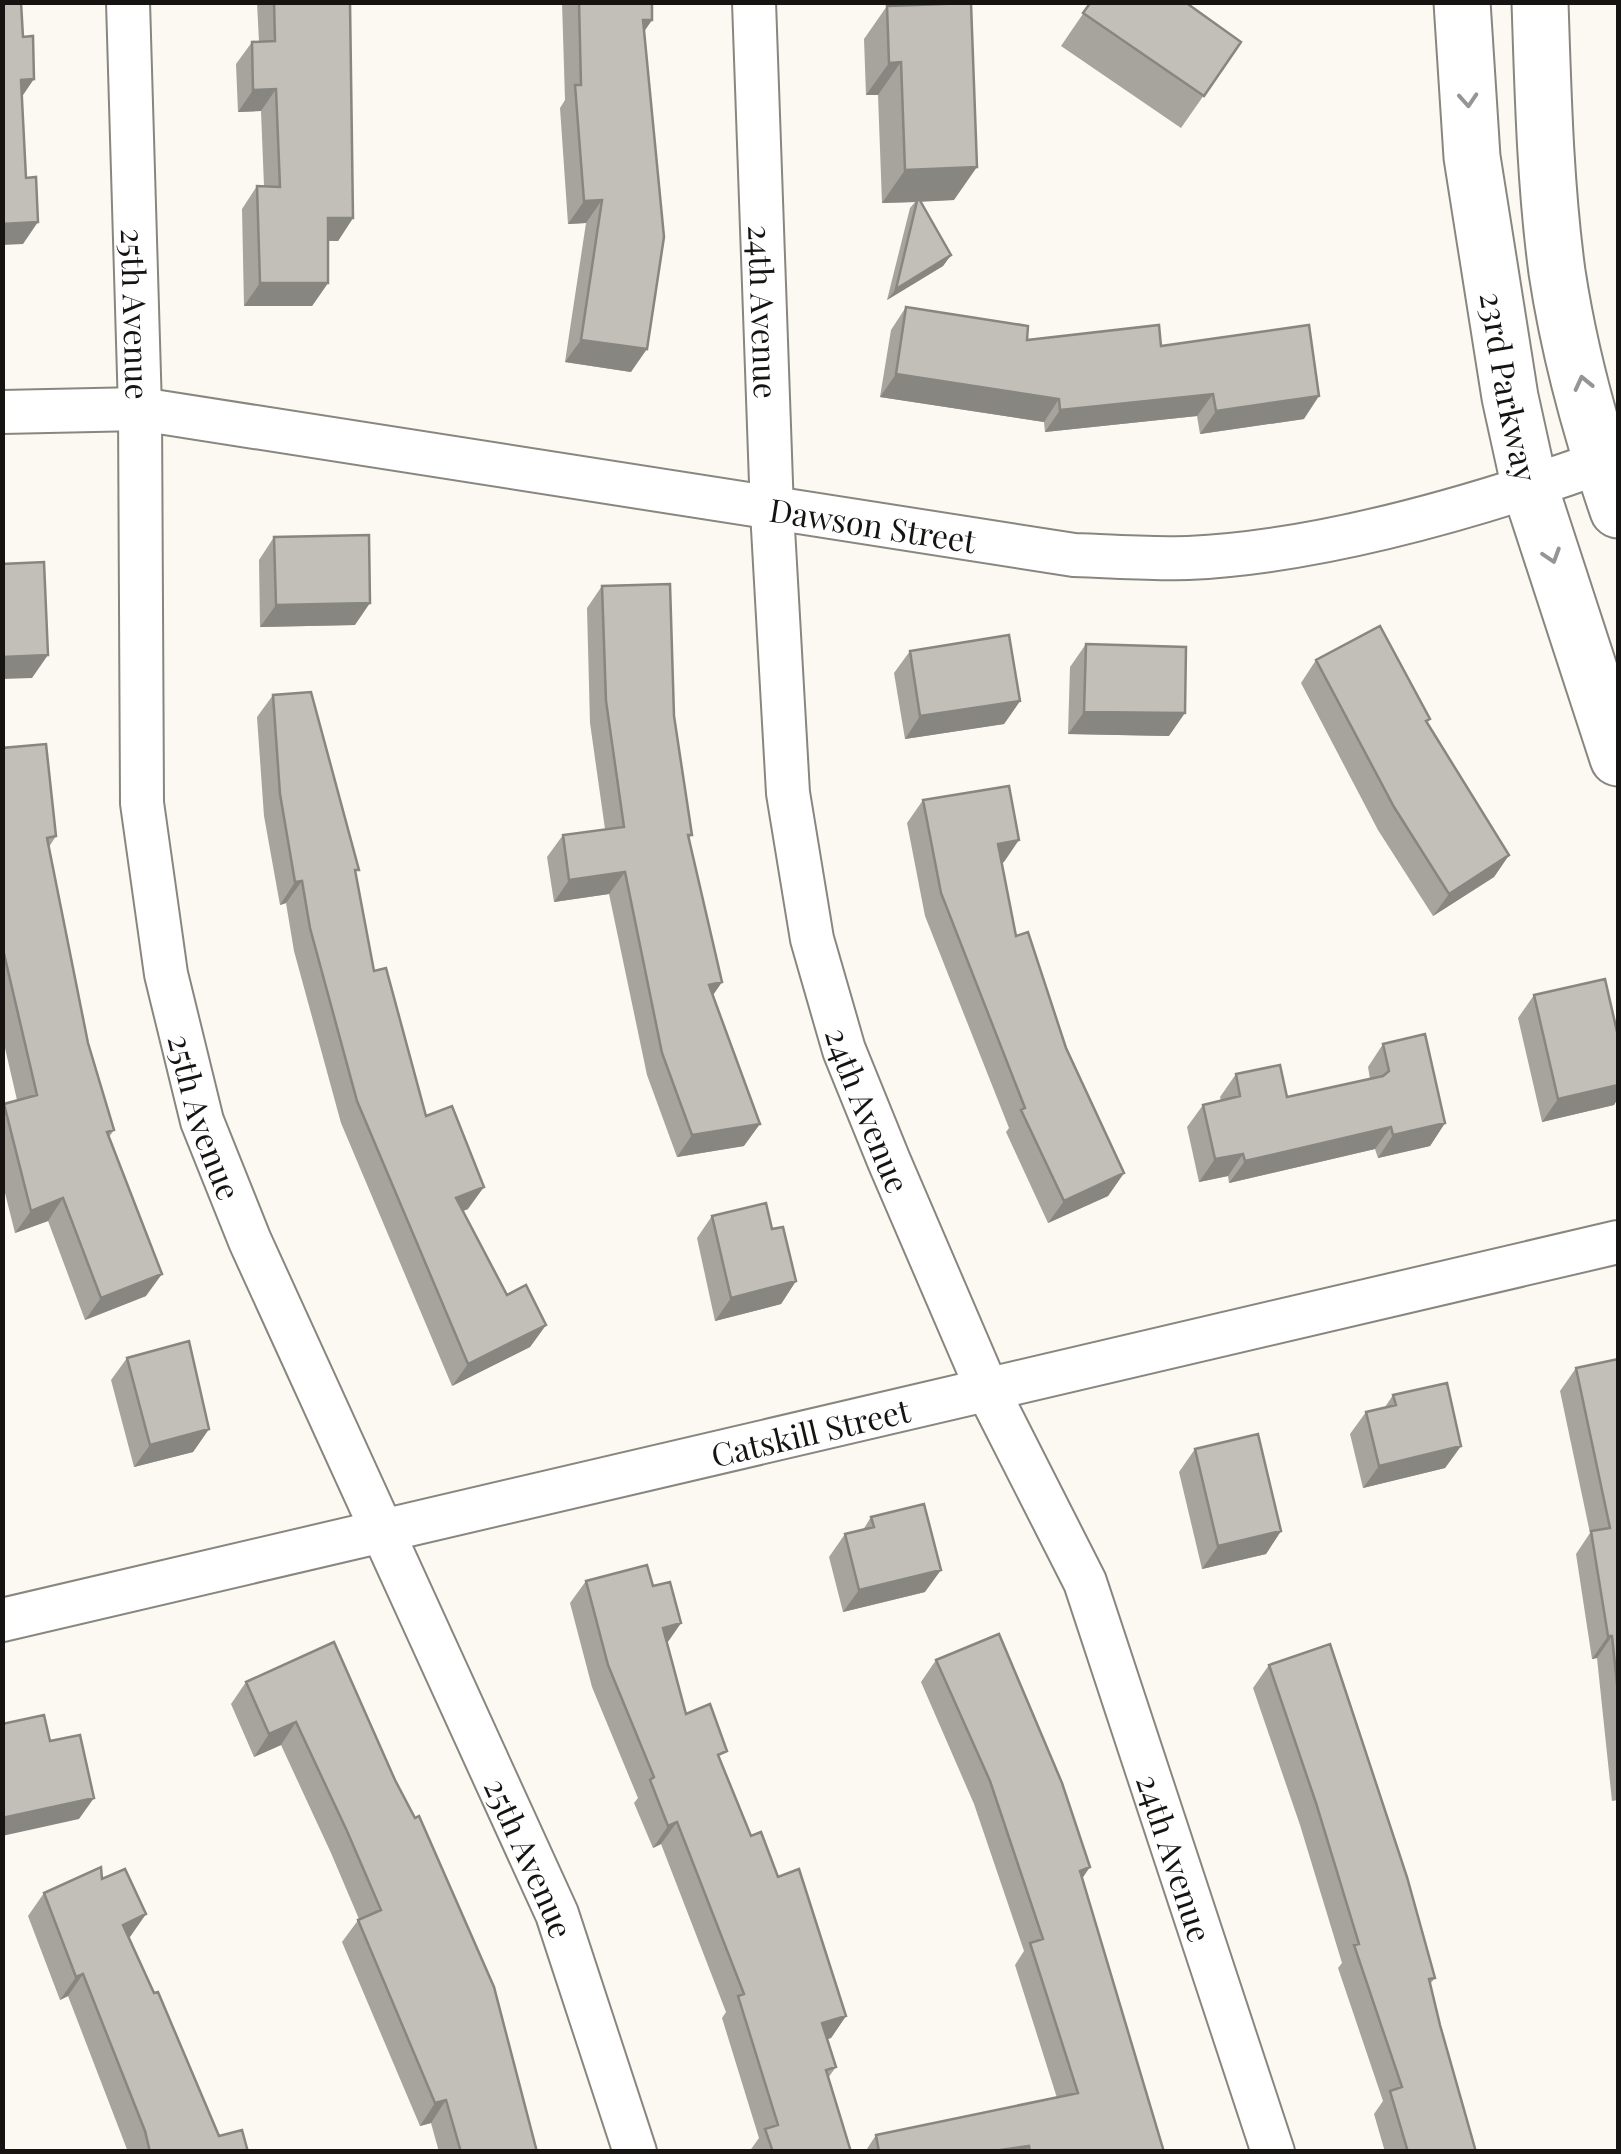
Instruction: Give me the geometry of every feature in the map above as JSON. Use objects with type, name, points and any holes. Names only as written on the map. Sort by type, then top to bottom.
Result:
[{"type":"street","name":"25th Avenue","points":[[128,2],[140,410],[142,804],[166,974],[202,1122],[250,1241],[557,1914],[636,2152]]},
{"type":"street","name":"24th Avenue","points":[[754,2],[772,511],[788,793],[812,939],[844,1050],[987,1389],[1084,1582],[1273,2152]]},
{"type":"street","name":"23rd Parkway","points":[[1462,2],[1475,176],[1496,327],[1530,488],[1618,758]]},
{"type":"street","name":"23rd Parkway","points":[[1540,2],[1544,111],[1558,273],[1610,486]]},
{"type":"street","name":"Dawson Street","points":[[2,412],[140,410],[1074,555],[1189,558],[1328,539],[1530,488],[1610,486]]},
{"type":"street","name":"Catskill Street","points":[[2,1620],[1618,1242]]},
{"type":"building","points":[[2,2],[21,2],[23,37],[33,36],[34,79],[21,80],[26,178],[36,177],[38,222],[2,224]]},
{"type":"building","points":[[274,2],[350,2],[353,218],[328,218],[328,283],[260,283],[257,186],[280,187],[276,89],[253,90],[252,42],[275,41]]},
{"type":"building","points":[[579,2],[652,2],[652,20],[643,20],[664,237],[647,349],[581,340],[602,200],[584,201],[575,85],[581,85]]},
{"type":"building","points":[[1091,2],[1185,2],[1241,42],[1204,96],[1083,13]]},
{"type":"building","points":[[971,3],[977,167],[905,170],[901,62],[889,63],[887,6]]},
{"type":"building","points":[[918,197],[951,255],[896,289]]},
{"type":"building","points":[[906,307],[1028,326],[1027,340],[1159,325],[1161,346],[1309,325],[1319,396],[1216,411],[1213,394],[1060,410],[1059,399],[896,374]]},
{"type":"building","points":[[369,535],[370,603],[276,605],[274,537]]},
{"type":"building","points":[[44,562],[48,655],[2,657],[2,564]]},
{"type":"building","points":[[670,584],[674,716],[692,835],[688,835],[722,982],[709,985],[760,1124],[692,1135],[662,1053],[625,872],[569,880],[563,835],[624,827],[606,701],[602,586]]},
{"type":"building","points":[[1380,626],[1430,719],[1426,721],[1509,855],[1449,894],[1394,807],[1316,660]]},
{"type":"building","points":[[1009,635],[1020,701],[920,716],[910,651]]},
{"type":"building","points":[[1086,644],[1186,647],[1185,713],[1084,712]]},
{"type":"building","points":[[311,692],[359,870],[355,870],[374,971],[386,968],[426,1116],[452,1106],[484,1187],[456,1198],[507,1295],[526,1285],[546,1325],[468,1364],[357,1101],[310,928],[302,881],[295,882],[280,794],[273,695]]},
{"type":"building","points":[[46,744],[56,836],[47,838],[88,1043],[114,1130],[107,1132],[162,1274],[101,1298],[63,1198],[31,1211],[4,1104],[37,1095],[2,945],[2,748]]},
{"type":"building","points":[[1009,786],[1019,840],[998,844],[1016,936],[1028,932],[1066,1048],[1124,1173],[1064,1201],[1021,1110],[1025,1108],[941,893],[923,800]]},
{"type":"building","points":[[1605,979],[1618,1036],[1618,1085],[1558,1099],[1534,995]]},
{"type":"building","points":[[1425,1034],[1445,1123],[1393,1135],[1391,1127],[1245,1161],[1243,1154],[1215,1159],[1203,1105],[1240,1096],[1236,1074],[1280,1065],[1287,1097],[1383,1076],[1389,1071],[1383,1044]]},
{"type":"building","points":[[766,1203],[772,1229],[783,1227],[796,1281],[731,1298],[712,1216]]},
{"type":"building","points":[[189,1341],[209,1429],[150,1445],[127,1358]]},
{"type":"building","points":[[1618,1359],[1618,1693],[1612,1636],[1608,1636],[1591,1531],[1610,1528],[1576,1368]]},
{"type":"building","points":[[1447,1383],[1461,1446],[1379,1466],[1366,1412],[1396,1405],[1393,1395]]},
{"type":"building","points":[[1258,1434],[1281,1531],[1218,1546],[1195,1449]]},
{"type":"building","points":[[924,1504],[941,1570],[859,1590],[845,1534],[874,1527],[871,1517]]},
{"type":"building","points":[[647,1565],[653,1586],[670,1582],[681,1623],[663,1628],[686,1714],[710,1704],[727,1751],[718,1755],[751,1836],[761,1832],[778,1877],[799,1869],[846,2016],[822,2023],[836,2067],[826,2070],[851,2152],[773,2152],[765,2129],[778,2125],[738,1996],[744,1994],[677,1822],[668,1826],[650,1780],[654,1777],[608,1665],[586,1581]]},
{"type":"building","points":[[999,1634],[1062,1783],[1090,1867],[1080,1871],[1164,2152],[1030,2152],[1029,2146],[986,2152],[879,2152],[876,2135],[1078,2093],[1030,1943],[1043,1939],[990,1781],[936,1660]]},
{"type":"building","points":[[334,1642],[395,1780],[415,1818],[419,1816],[494,1987],[537,2152],[461,2152],[446,2100],[435,2103],[358,1920],[381,1910],[347,1831],[296,1722],[269,1734],[246,1682]]},
{"type":"building","points":[[1330,1644],[1407,1877],[1435,1978],[1429,1979],[1440,2025],[1476,2152],[1408,2152],[1390,2091],[1402,2087],[1354,1945],[1359,1944],[1316,1803],[1269,1665]]},
{"type":"building","points":[[44,1715],[50,1741],[80,1735],[94,1798],[2,1818],[2,1724]]},
{"type":"building","points":[[101,1867],[102,1879],[125,1869],[146,1914],[123,1925],[154,1993],[158,1992],[219,2136],[242,2130],[248,2152],[150,2152],[83,1974],[76,1977],[44,1893]]}]
